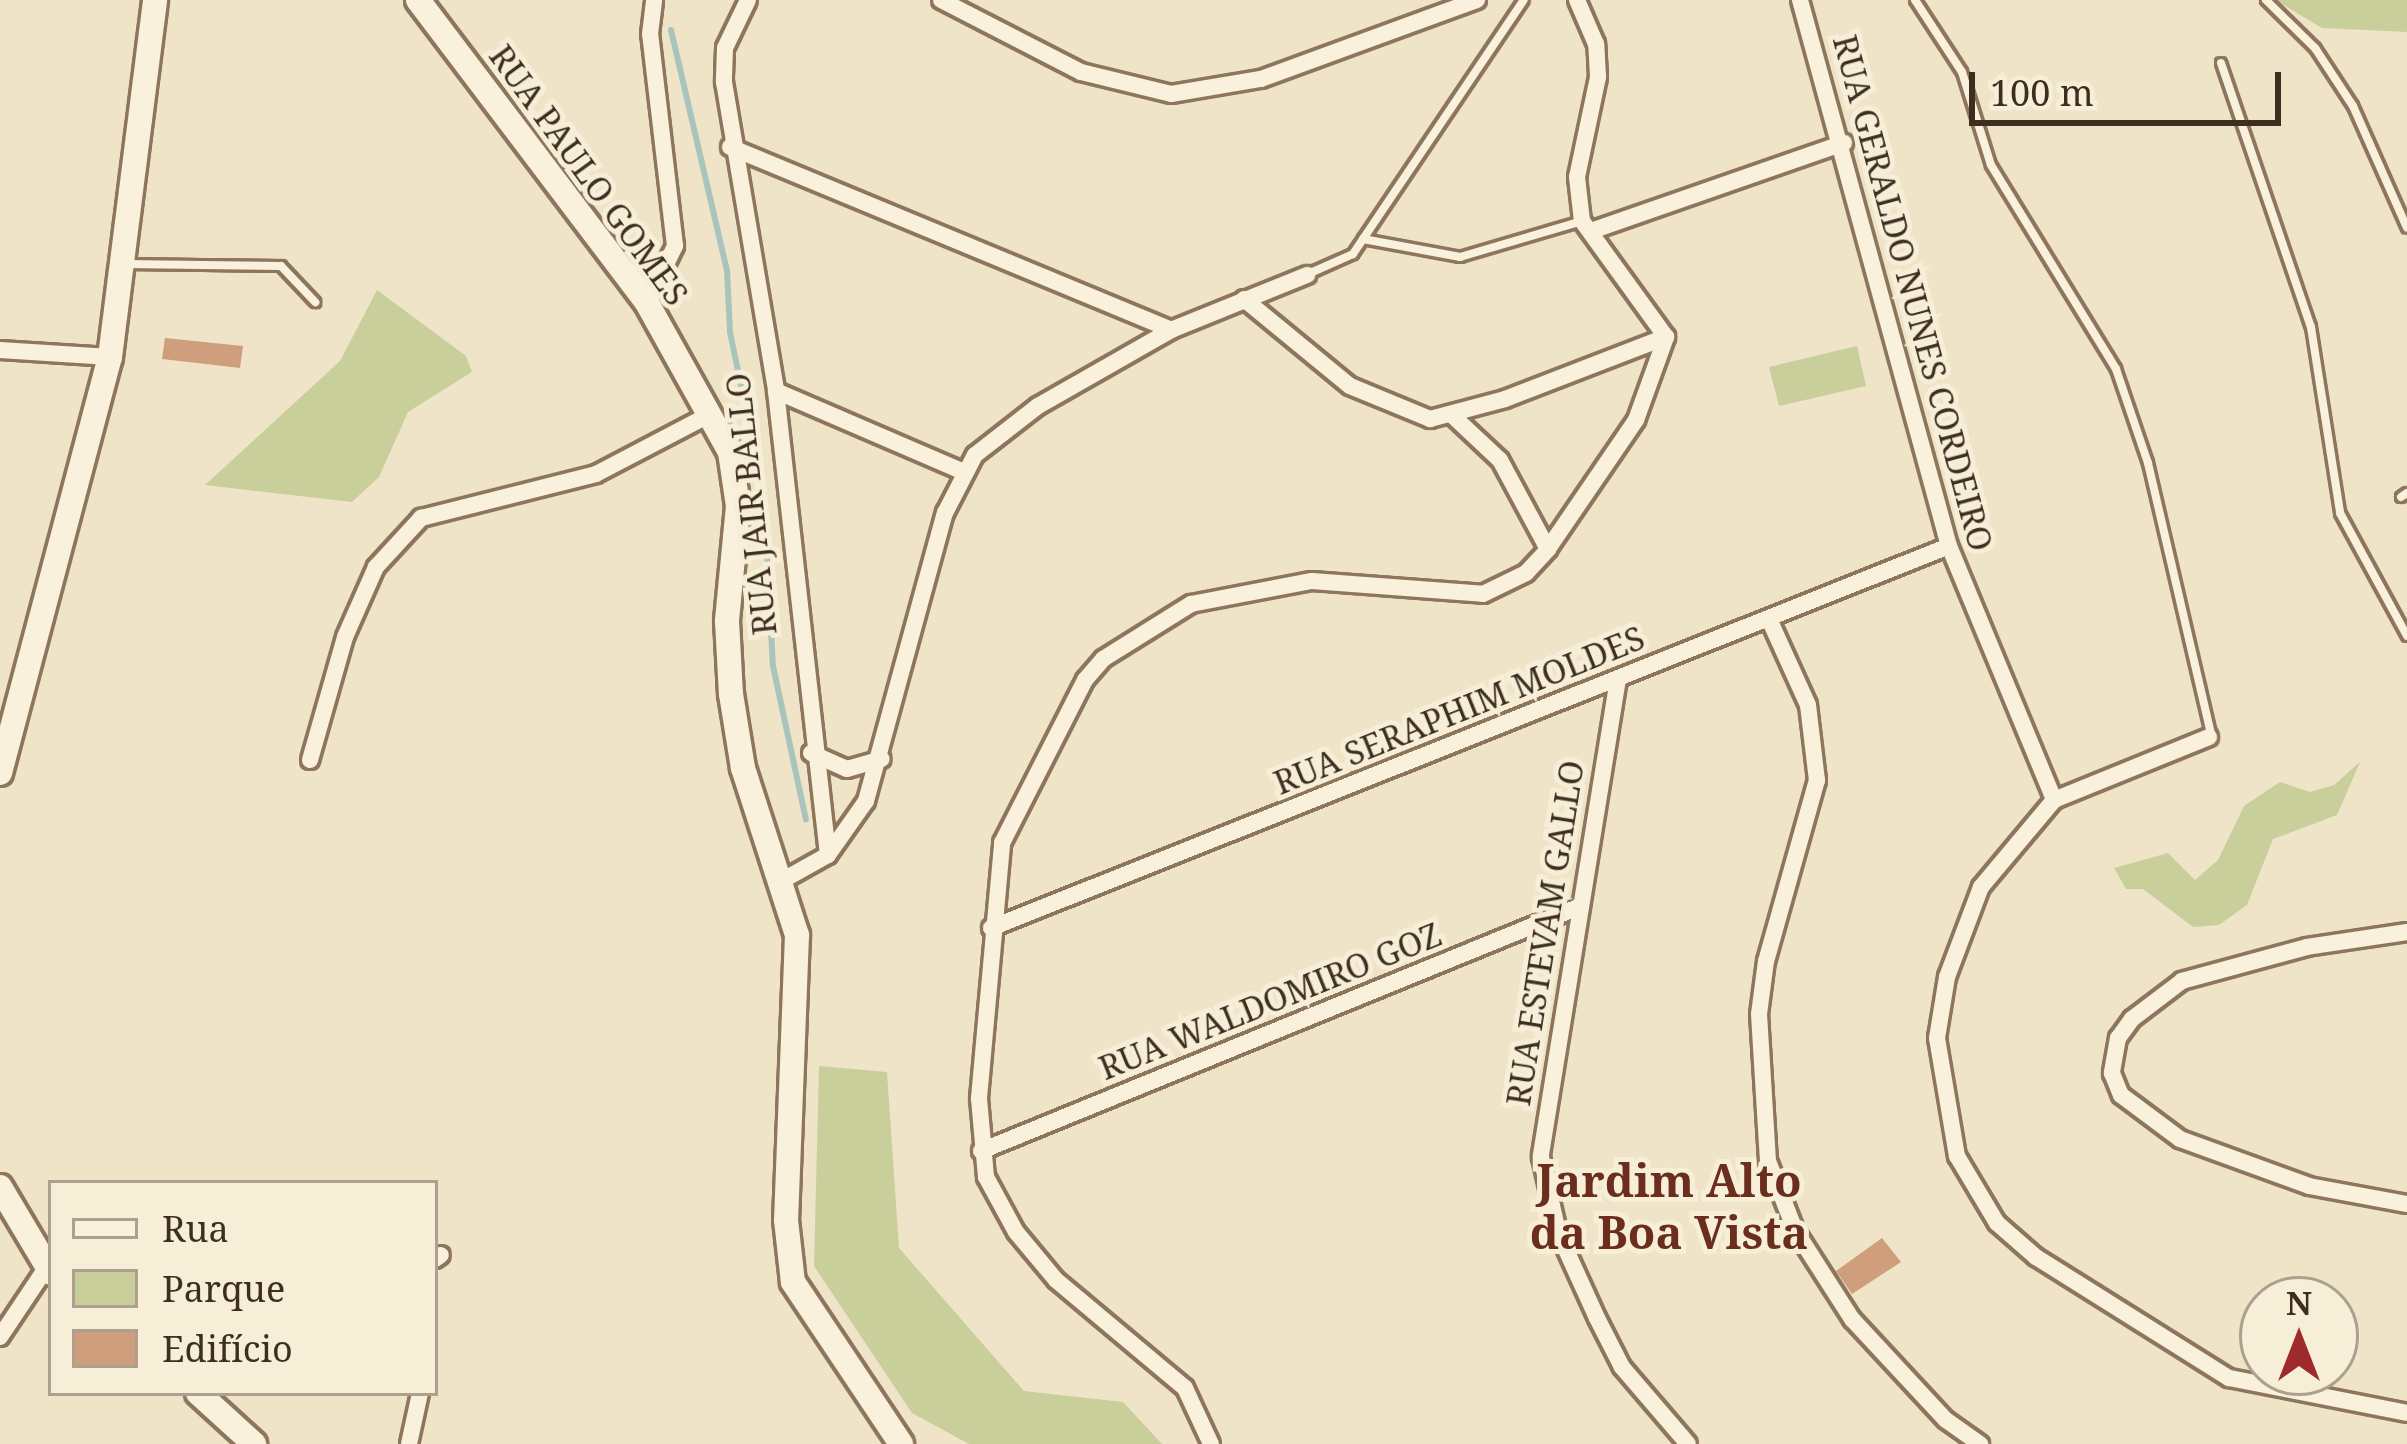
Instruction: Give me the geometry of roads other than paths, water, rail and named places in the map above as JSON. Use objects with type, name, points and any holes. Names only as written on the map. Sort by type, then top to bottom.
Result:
[{"type":"main road","points":[[0,773],[110,357],[155,0]]},
{"type":"main road","name":"RUA PAULO GOMES","points":[[418,0],[647,303],[730,452],[738,506],[727,622],[742,768],[785,879]]},
{"type":"main road","points":[[785,879],[797,935],[786,1220],[793,1282],[901,1444]]},
{"type":"main road","points":[[0,1187],[48,1270]]},
{"type":"main road","points":[[202,1396],[254,1444]]},
{"type":"street","points":[[647,303],[675,246],[650,34],[654,0]]},
{"type":"street","name":"RUA JAIR BALLO","points":[[748,0],[725,48],[730,147],[776,391],[811,753],[828,856]]},
{"type":"street","points":[[940,0],[1081,72],[1171,94],[1261,79],[1478,0]]},
{"type":"street","points":[[1577,0],[1597,44],[1598,77],[1577,177],[1586,226],[1666,338]]},
{"type":"street","name":"RUA GERALDO NUNES CORDEIRO","points":[[1800,0],[1844,143],[1894,361],[1948,546],[2054,800]]},
{"type":"street","points":[[1586,226],[1844,143]]},
{"type":"street","points":[[730,147],[1172,329]]},
{"type":"street","points":[[785,879],[828,856],[866,801],[882,759],[962,471],[1038,406],[1172,329],[1307,275]]},
{"type":"street","points":[[1244,299],[1379,404],[1408,416],[1454,417],[1666,338]]},
{"type":"street","points":[[1211,1444],[1185,1388],[1056,1280],[1016,1232],[981,1151],[991,928],[1014,812],[1071,700],[1103,659],[1191,604],[1231,591],[1312,580],[1460,598],[1507,585],[1549,549],[1636,420],[1666,338]]},
{"type":"street","points":[[0,350],[110,357]]},
{"type":"street","points":[[776,391],[962,471]]},
{"type":"street","points":[[310,760],[345,638],[399,537],[441,508],[640,457],[709,415]]},
{"type":"street","points":[[1454,417],[1500,460],[1549,549]]},
{"type":"street","name":"RUA SERAPHIM MOLDES","points":[[991,928],[1948,546]]},
{"type":"street","points":[[1768,619],[1808,706],[1817,780],[1766,961],[1759,1014],[1768,1161],[1795,1230],[1852,1318],[1946,1420],[1980,1444]]},
{"type":"street","name":"RUA ESTEVAM GALLO","points":[[1618,679],[1546,1100],[1544,1189],[1622,1367],[1688,1444]]},
{"type":"street","points":[[2209,737],[2054,800],[1981,887],[1947,977],[1937,1038],[1941,1098],[1974,1192],[2036,1257],[2229,1378],[2407,1413]]},
{"type":"street","points":[[811,753],[847,770],[882,759]]},
{"type":"street","name":"RUA WALDOMIRO GOZ","points":[[981,1151],[1581,906]]},
{"type":"street","points":[[2407,932],[2307,947],[2182,981],[2150,1000],[2118,1038],[2112,1073],[2121,1095],[2180,1139],[2309,1186],[2407,1204]]},
{"type":"street","points":[[0,1337],[48,1270]]},
{"type":"street","points":[[410,1444],[419,1396]]},
{"type":"lane","points":[[1307,275],[1353,254],[1524,0]]},
{"type":"lane","points":[[1915,0],[1962,72],[1991,165],[2116,369],[2153,484],[2209,737]]},
{"type":"lane","points":[[2266,0],[2315,48],[2353,106],[2407,229]]},
{"type":"lane","points":[[2222,63],[2311,327],[2340,513],[2407,636]]},
{"type":"lane","points":[[1363,238],[1460,257],[1586,226]]},
{"type":"lane","points":[[122,263],[281,266],[315,302]]},
{"type":"waterway","points":[[671,30],[727,270],[730,332],[764,496],[773,666],[806,820]]},
{"type":"district","name":"Jardim Alto da Boa Vista","points":[[1669,1206]]}]
